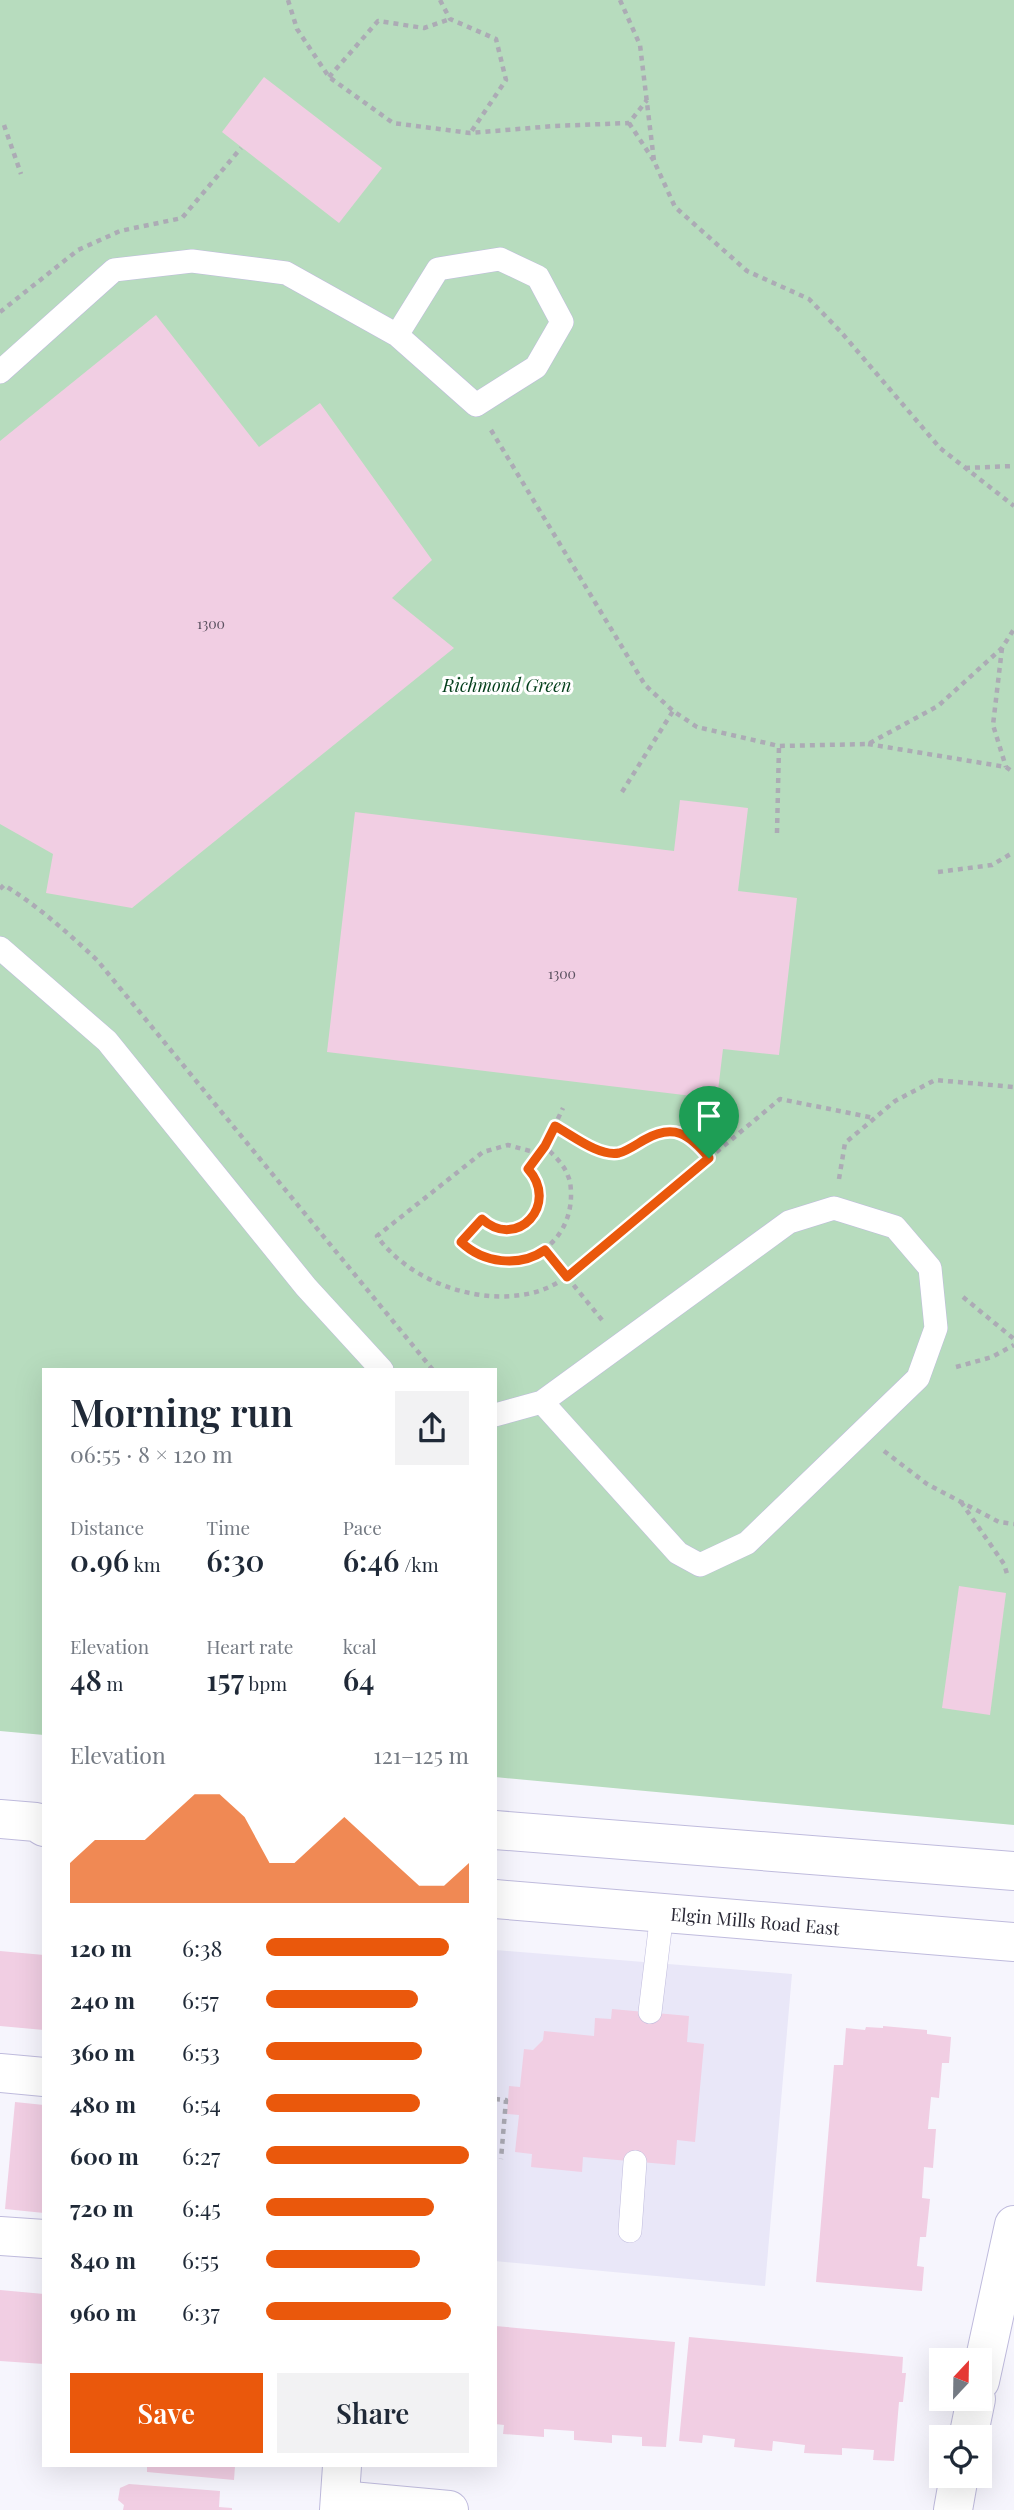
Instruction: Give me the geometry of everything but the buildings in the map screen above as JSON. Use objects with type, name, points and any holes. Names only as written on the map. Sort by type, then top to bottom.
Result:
[{"type":"main road","points":[[497,1830],[1014,1871]]},
{"type":"main road","name":"Elgin Mills Road East","points":[[497,1899],[1014,1942]]},
{"type":"main road","points":[[0,2073],[42,2077]]},
{"type":"main road","points":[[987,2348],[1014,2225]]},
{"type":"main road","points":[[0,2236],[42,2239]]},
{"type":"main road","points":[[953,2510],[957,2488]]},
{"type":"main road","points":[[340,2492],[449,2510]]},
{"type":"lane","points":[[0,372],[114,270],[192,261],[286,273],[397,335],[476,405],[536,367],[562,322],[538,277],[500,259],[438,269],[397,335]]},
{"type":"lane","points":[[0,948],[107,1041],[306,1287],[380,1368]]},
{"type":"lane","points":[[497,1414],[542,1402],[789,1222],[834,1208],[895,1227],[930,1268],[936,1328],[918,1378],[747,1543],[700,1565],[678,1553],[542,1402]]},
{"type":"lane","points":[[650,2012],[662,1913]]},
{"type":"lane","points":[[630,2231],[635,2162]]},
{"type":"path","points":[[288,0],[297,29],[329,77],[393,123],[470,133],[629,123],[647,100]]},
{"type":"path","points":[[440,0],[450,19],[496,39],[506,80],[470,133]]},
{"type":"path","points":[[620,0],[640,45],[654,162]]},
{"type":"path","points":[[329,77],[378,21],[424,28],[450,19]]},
{"type":"path","points":[[629,123],[654,162],[675,207],[747,271],[809,299],[841,332],[940,448],[1014,506]]},
{"type":"path","points":[[4,125],[21,174]]},
{"type":"path","points":[[0,312],[78,250],[120,231],[182,218],[241,148]]},
{"type":"path","points":[[476,405],[645,685],[673,711],[696,727],[779,746],[868,744],[1006,767],[1014,773]]},
{"type":"path","points":[[964,468],[1014,466]]},
{"type":"path","points":[[868,744],[938,706],[1002,648],[1014,629]]},
{"type":"path","points":[[1002,648],[993,725],[1006,767]]},
{"type":"path","points":[[622,792],[673,711]]},
{"type":"path","points":[[778,833],[779,746]]},
{"type":"path","points":[[938,872],[992,865],[1014,852]]},
{"type":"path","points":[[0,890],[4,885],[16,892],[64,930],[96,960],[431,1368]]},
{"type":"path","points":[[834,1208],[845,1143],[895,1101],[935,1080],[1014,1087]]},
{"type":"path","points":[[538,1157],[530,1151],[508,1145],[483,1152],[377,1236],[388,1252],[405,1265],[435,1281],[467,1292],[509,1296],[532,1293],[551,1287],[567,1277],[780,1099],[874,1118]]},
{"type":"path","points":[[545,1146],[563,1166],[569,1177],[571,1193],[570,1209],[565,1223],[551,1245],[531,1257],[502,1261],[472,1253],[461,1242],[482,1219],[502,1230],[517,1228],[529,1221],[538,1207],[540,1192],[536,1178],[528,1169],[545,1146],[563,1108]]},
{"type":"path","points":[[555,1126],[603,1152],[620,1153],[663,1132],[679,1133],[694,1141],[709,1158]]},
{"type":"path","points":[[545,1250],[602,1321]]},
{"type":"path","points":[[930,1268],[1014,1339]]},
{"type":"path","points":[[918,1378],[992,1357],[1014,1346]]},
{"type":"path","points":[[861,1433],[927,1484],[999,1522],[1014,1524]]},
{"type":"path","points":[[960,1501],[1004,1564],[1008,1577]]},
{"type":"path","points":[[497,2099],[506,2100],[501,2159]]},
{"type":"shaded area","points":[[497,1950],[792,1974],[765,2286],[497,2261]]},
{"type":"green space","name":"Richmond Green","points":[[0,0],[1014,0],[1014,1825],[497,1777],[497,1368],[42,1368],[42,1735],[0,1731]]},
{"type":"route","points":[[555,1126],[603,1152],[620,1153],[663,1132],[679,1133],[694,1141],[709,1158],[567,1277],[545,1250],[531,1257],[502,1261],[472,1253],[461,1242],[482,1219],[502,1230],[517,1228],[529,1221],[538,1207],[540,1192],[536,1178],[528,1169],[545,1146],[555,1126]]}]
